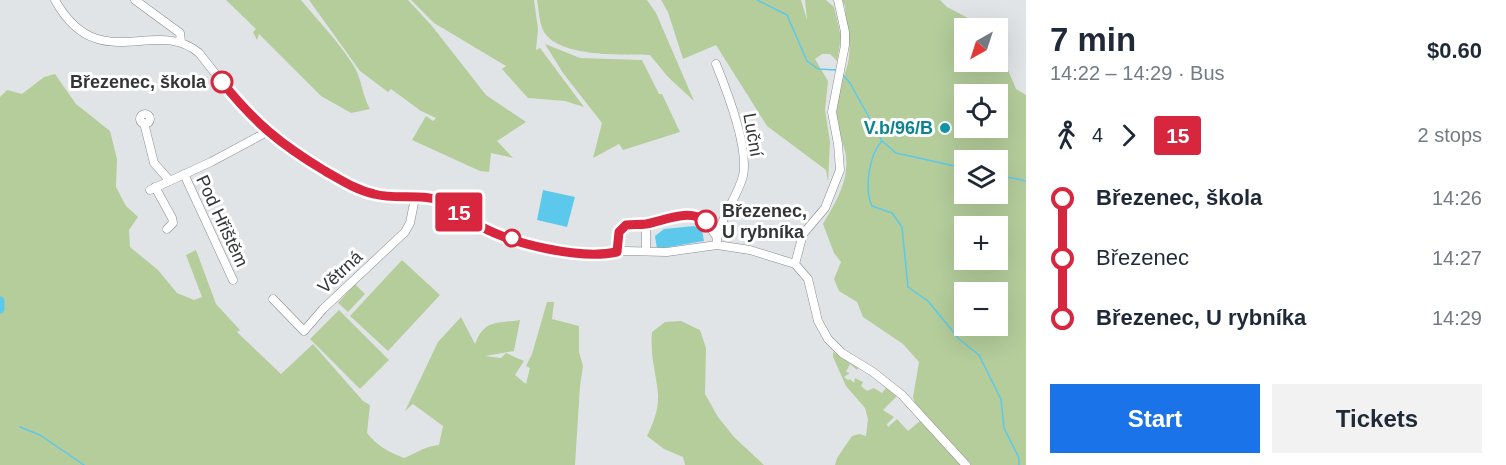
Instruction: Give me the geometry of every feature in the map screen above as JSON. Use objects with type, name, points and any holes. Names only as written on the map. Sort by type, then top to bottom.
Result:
[{"type":"street","points":[[55,0],[74,26],[95,38],[125,43],[181,42],[199,53],[245,111],[267,132],[300,156],[361,190],[388,197],[444,201],[489,230],[556,251],[578,255],[667,252],[716,240],[795,264],[808,279],[818,321],[828,339],[842,352],[873,372],[902,395],[966,465]]},
{"type":"street","points":[[135,0],[179,32],[182,37],[181,42]]},
{"type":"street","points":[[795,264],[803,234],[825,208],[840,170],[832,112],[845,32],[838,0]]},
{"type":"street","name":"Luční","points":[[716,64],[734,115],[743,168],[737,192],[716,240]]},
{"type":"street","points":[[144,123],[153,163],[170,181]]},
{"type":"street","name":"Pod Hřištěm","points":[[167,229],[172,223],[172,218],[153,188],[267,132]]},
{"type":"street","name":"Pod Hřištěm","points":[[184,174],[233,280]]},
{"type":"street","name":"Větrná","points":[[273,299],[304,331],[323,309],[408,228],[415,198]]},
{"type":"street","points":[[617,252],[619,232],[623,226],[646,224],[667,218],[696,216],[706,221],[716,240]]},
{"type":"street","points":[[646,224],[646,251]]},
{"type":"green space","points":[[226,0],[301,0],[354,66],[370,109],[351,113],[321,96],[259,34],[257,40],[253,32],[256,29]]},
{"type":"green space","points":[[309,0],[408,0],[432,26],[486,95],[526,122],[497,141],[513,158],[491,153],[489,172],[480,171],[412,140],[426,116],[433,121],[436,118],[421,111],[391,89],[388,92],[360,71]]},
{"type":"green space","points":[[411,0],[534,0],[538,29],[536,50],[540,48],[584,107],[565,101],[528,98],[502,69],[506,66],[434,23]]},
{"type":"green space","points":[[537,0],[647,0],[656,13],[694,101],[668,77],[650,55],[593,53],[564,46],[552,40],[542,28]]},
{"type":"green space","points":[[661,0],[801,0],[807,20],[805,0],[826,0],[834,7],[841,37],[837,61],[830,54],[822,54],[815,59],[828,81],[825,110],[830,142],[828,182],[826,170],[767,126],[716,45],[683,59],[668,12]]},
{"type":"green space","points":[[842,0],[940,0],[947,7],[968,18],[954,18],[954,72],[1008,72],[1008,70],[1016,89],[1026,95],[1026,465],[969,465],[915,404],[913,397],[919,362],[903,344],[863,317],[857,302],[839,291],[834,279],[841,262],[834,253],[823,224],[841,189],[846,171],[845,151],[836,112],[838,93],[849,57],[845,6]]},
{"type":"green space","points":[[545,44],[580,58],[642,60],[659,94],[662,94],[680,132],[623,150],[619,144],[593,158],[602,123],[563,73]]},
{"type":"green space","points":[[55,74],[76,104],[110,131],[117,159],[116,187],[126,206],[138,217],[129,230],[130,247],[158,270],[177,293],[194,300],[202,297],[186,255],[196,250],[216,304],[240,330],[237,332],[281,374],[313,344],[363,401],[370,405],[367,433],[379,445],[393,453],[404,458],[425,448],[439,445],[443,426],[413,404],[405,411],[438,342],[461,317],[475,344],[487,326],[520,320],[514,351],[485,356],[501,358],[506,353],[524,361],[515,375],[526,384],[530,368],[526,366],[532,354],[547,302],[554,302],[552,319],[579,326],[579,352],[583,366],[575,465],[0,465],[0,97],[7,90],[22,94],[44,77]]},
{"type":"green space","points":[[402,260],[440,295],[388,351],[350,316]]},
{"type":"green space","points":[[355,284],[365,294],[348,312],[338,303]]},
{"type":"green space","points":[[339,310],[389,360],[360,389],[310,339]]},
{"type":"green space","points":[[681,321],[700,330],[706,348],[705,394],[718,417],[734,437],[764,465],[685,465],[683,457],[664,449],[647,436],[658,405],[652,332],[665,322]]},
{"type":"green space","points":[[833,352],[858,368],[857,370],[850,364],[846,372],[850,373],[844,377],[848,380],[854,383],[855,378],[863,382],[861,386],[867,391],[874,388],[882,393],[886,388],[878,380],[897,396],[883,410],[894,417],[887,424],[888,427],[897,419],[908,431],[920,421],[924,423],[962,465],[835,465],[837,458],[852,436],[859,434],[866,436],[868,419],[865,408],[846,386]]},
{"type":"water","points":[[543,190],[575,197],[567,227],[537,220]]},
{"type":"water","points":[[694,226],[702,230],[704,241],[657,249],[655,236],[664,229]]},
{"type":"waterway","points":[[757,0],[787,15],[807,61],[818,69],[837,70]]},
{"type":"waterway","points":[[843,75],[850,83],[882,141],[871,163],[868,191],[872,206],[892,213],[902,227],[908,287],[928,301],[959,339],[979,355],[1001,399],[1004,428],[1019,458],[1019,465]]},
{"type":"waterway","points":[[882,141],[896,153],[954,166]]},
{"type":"waterway","points":[[1008,177],[1026,181]]},
{"type":"waterway","points":[[0,301],[0,309]]},
{"type":"waterway","points":[[20,427],[40,435],[84,465]]},
{"type":"bus line","name":"15","points":[[222,82],[255,122],[278,141],[348,184],[388,197],[430,198],[444,201],[479,226],[556,251],[578,255],[605,255],[617,252],[619,232],[623,226],[646,224],[667,218],[696,216],[706,221]]},
{"type":"place","name":"Březenec, škola","points":[[222,82]]},
{"type":"place","name":"V.b/96/B","points":[[945,128]]},
{"type":"place","name":"Březenec, U rybníka","points":[[706,221]]}]
